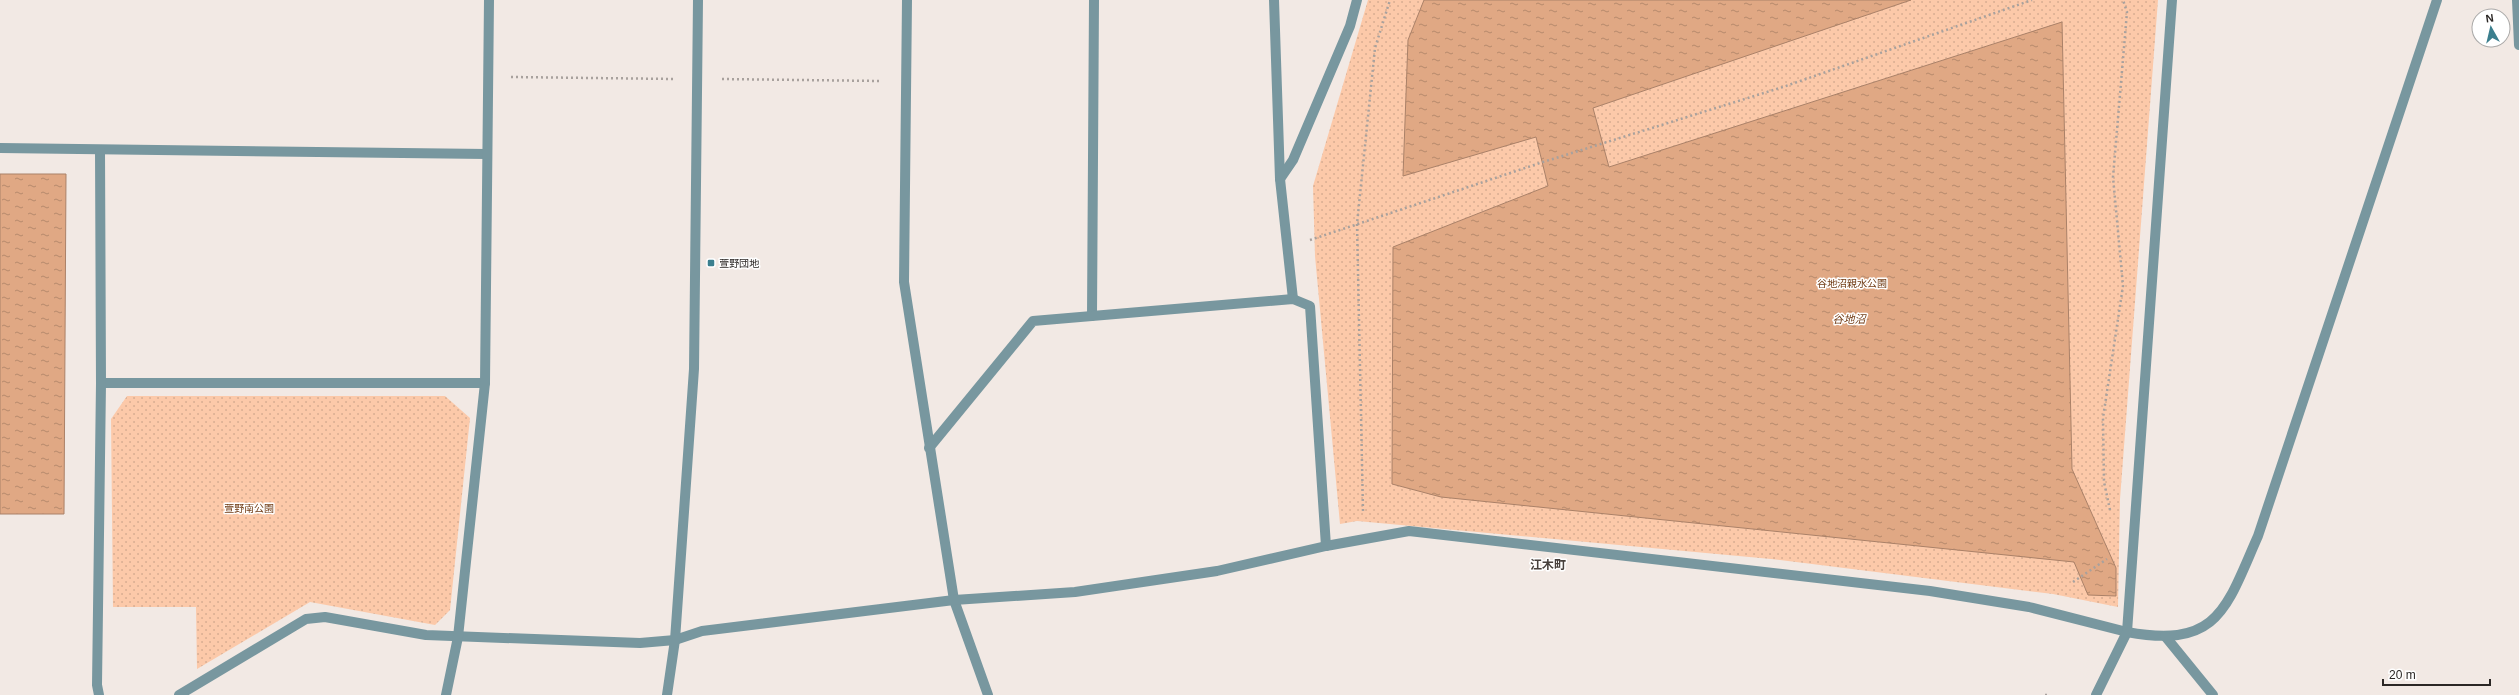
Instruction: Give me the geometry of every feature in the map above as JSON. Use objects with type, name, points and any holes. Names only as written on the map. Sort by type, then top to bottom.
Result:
[{"type":"street","points":[[446,695],[458,637],[485,383],[489,0]]},
{"type":"street","points":[[667,695],[675,640],[694,369],[698,0]]},
{"type":"street","points":[[907,0],[904,282],[954,600],[988,695]]},
{"type":"street","points":[[1092,316],[1094,0]]},
{"type":"street","points":[[1274,0],[1280,179],[1293,299]]},
{"type":"street","points":[[1280,179],[1293,160],[1350,26],[1358,0]]},
{"type":"street","points":[[2096,695],[2127,632],[2172,0]]},
{"type":"street","points":[[178,695],[306,619],[325,617],[426,635],[640,643],[675,640],[702,630],[954,600],[1075,592],[1217,571],[1326,546],[1409,531],[1930,591],[2029,606],[2127,632],[2165,636],[2186,635],[2209,625],[2230,598],[2258,536],[2437,0]]},
{"type":"street","points":[[2517,0],[2519,45]]},
{"type":"street","points":[[0,148],[487,154]]},
{"type":"street","points":[[99,695],[97,685],[101,383],[100,150]]},
{"type":"street","points":[[929,448],[1033,321],[1293,299],[1310,306],[1326,546]]},
{"type":"street","points":[[101,383],[485,383]]},
{"type":"street","points":[[2165,636],[2213,695]]},
{"type":"path","points":[[1363,511],[1357,224],[1375,48],[1390,0]]},
{"type":"path","points":[[1287,248],[1540,163],[1624,138],[1783,87],[2032,0]]},
{"type":"path","points":[[2111,513],[2104,482],[2102,418],[2123,286],[2113,177],[2127,12],[2124,0]]},
{"type":"path","points":[[488,77],[677,80]]},
{"type":"path","points":[[722,79],[906,81]]},
{"type":"path","points":[[2073,582],[2112,556]]},
{"type":"green space","name":"谷地沼","points":[[1368,0],[2158,0],[2120,499],[2118,607],[2053,594],[1771,559],[1357,521],[1340,524],[1315,256],[1313,186]]},
{"type":"green space","name":"萱野南公園","points":[[127,396],[445,396],[470,418],[450,610],[435,625],[310,602],[197,669],[196,607],[113,607],[111,419]]},
{"type":"water","name":"谷地沼","points":[[1424,0],[1911,0],[1593,108],[1609,167],[2062,22],[2072,469],[2116,568],[2116,596],[2088,595],[2074,562],[1441,497],[1392,484],[1393,247],[1548,186],[1536,137],[1403,176],[1408,40]]},
{"type":"water","points":[[0,174],[66,174],[64,514],[0,514]]},
{"type":"place","name":"萱野団地","points":[[711,263]]},
{"type":"district","name":"江木町","points":[[1548,565]]},
{"type":"park label","name":"谷地沼親水公園","points":[[1852,283]]}]
